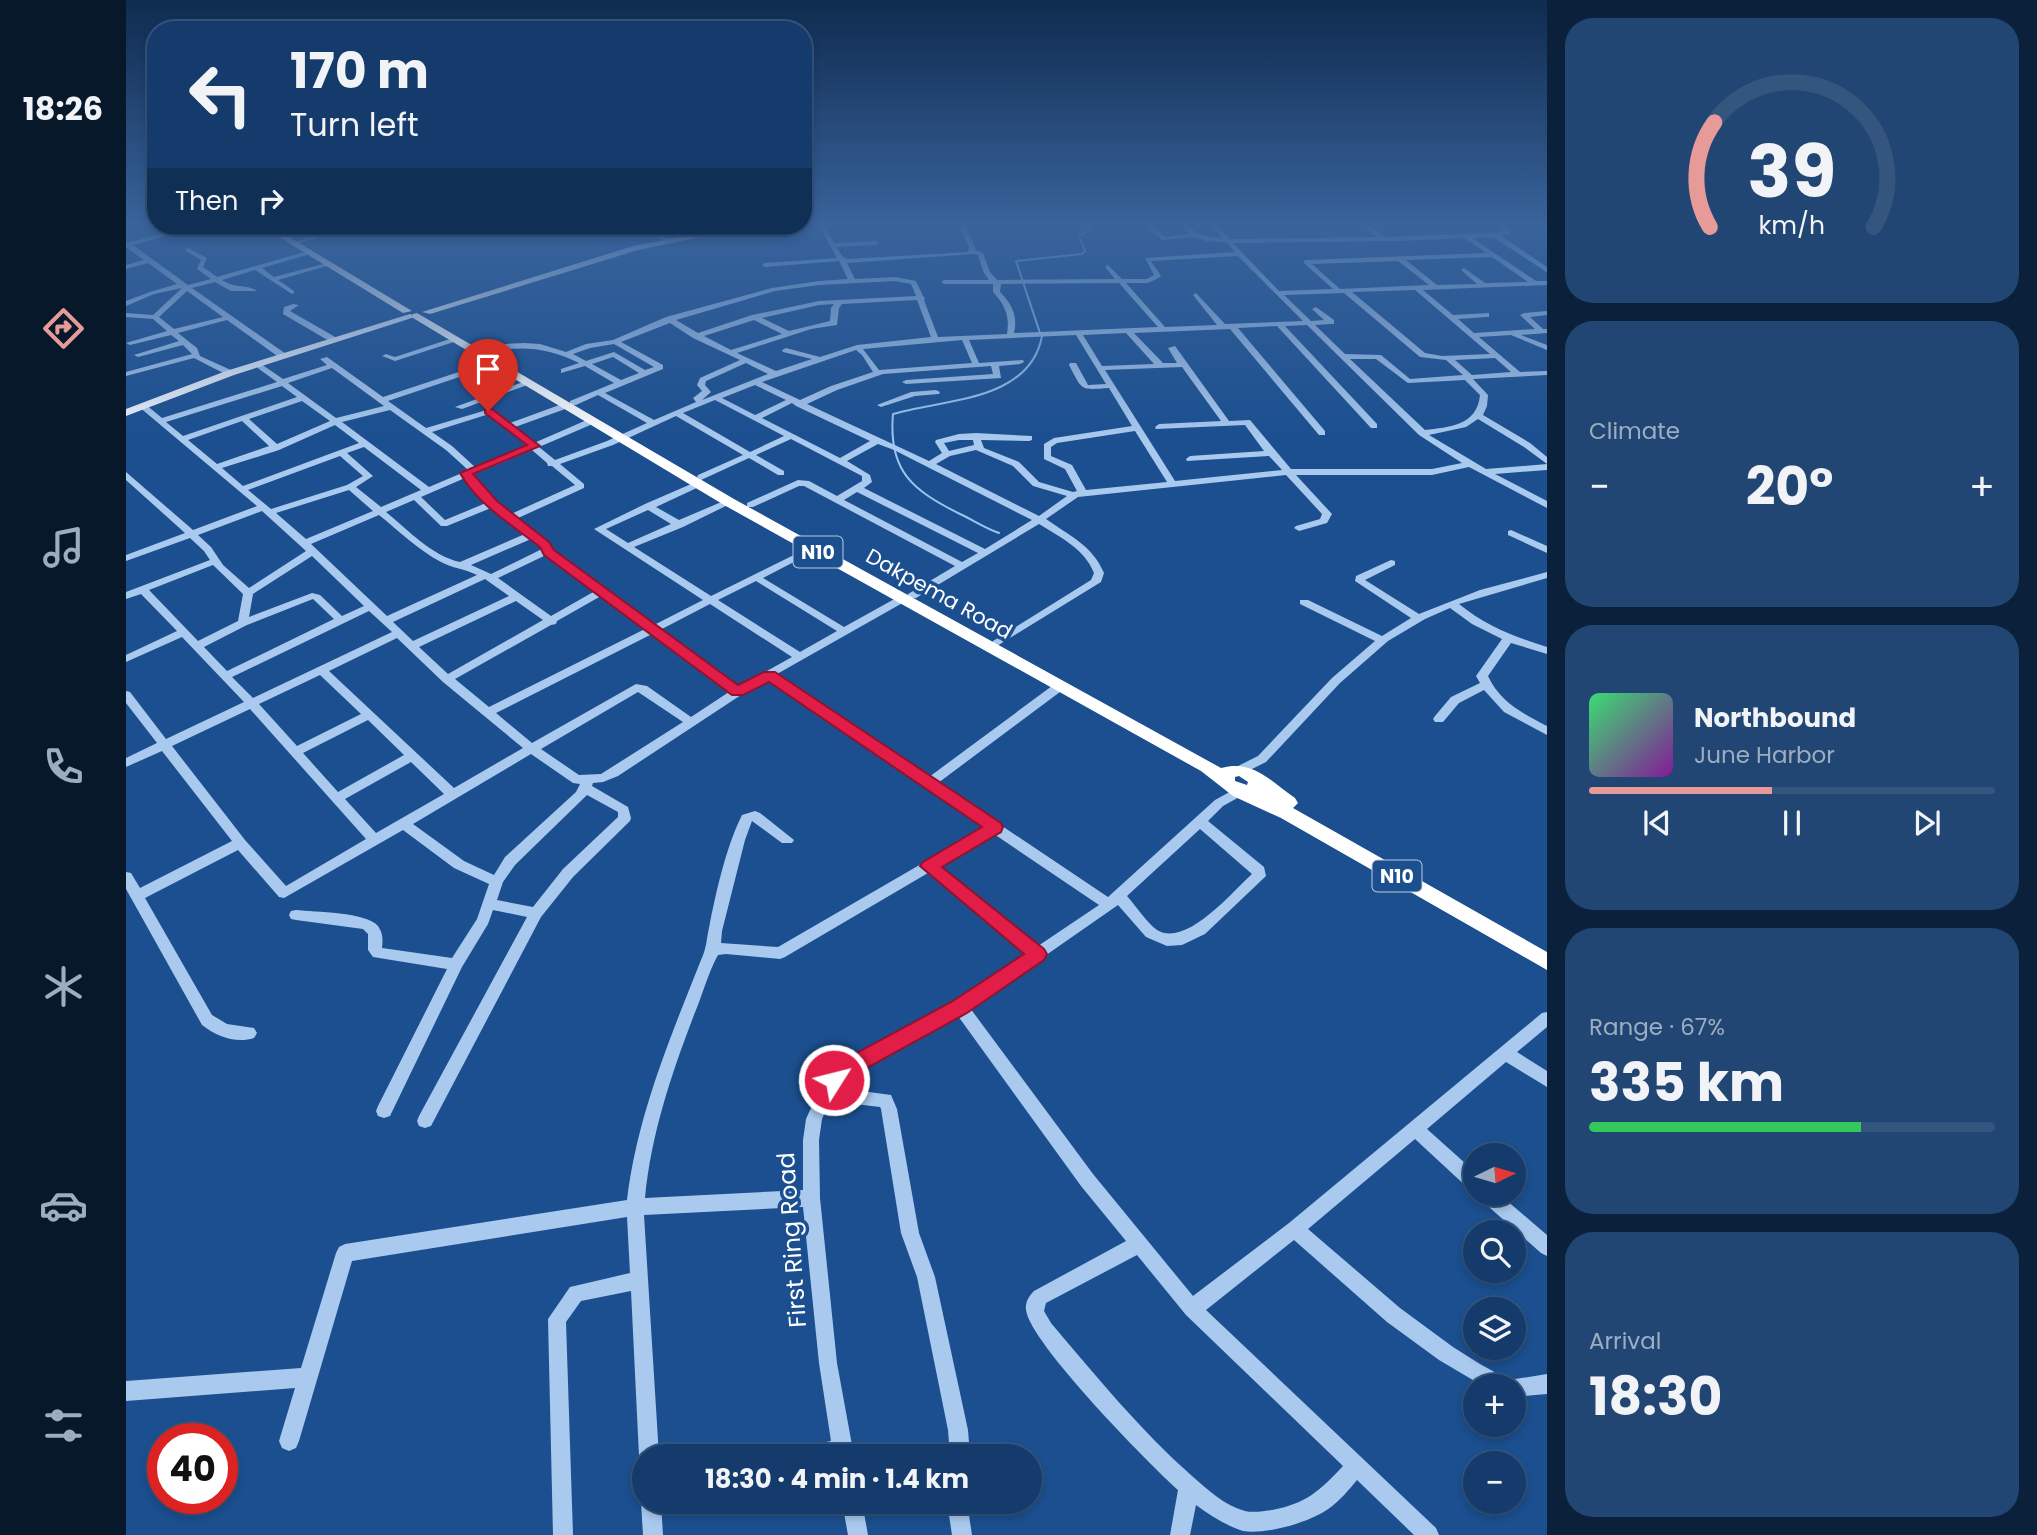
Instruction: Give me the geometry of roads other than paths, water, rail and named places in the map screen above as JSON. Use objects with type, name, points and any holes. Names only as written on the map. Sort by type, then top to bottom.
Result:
[{"type":"highway","name":"N10","points":[[388,296],[417,312]]},
{"type":"highway","name":"Dakpema Road","points":[[417,312],[456,340],[489,357],[526,384],[569,405],[592,422],[623,437]]},
{"type":"highway","name":"Dakpema Road","points":[[417,312],[623,437],[750,505],[1060,686],[1207,767],[1293,806],[1547,950]]},
{"type":"highway","name":"Dakpema Road","points":[[700,480],[729,502],[812,549],[997,643],[1202,756],[1299,820],[1547,962]]},
{"type":"main road","points":[[126,413],[230,373],[417,312],[478,296]]},
{"type":"street","points":[[126,304],[146,296]]},
{"type":"street","points":[[155,317],[176,296]]},
{"type":"street","points":[[197,296],[284,356]]},
{"type":"street","points":[[569,353],[589,346],[615,342],[669,319],[749,296]]},
{"type":"street","points":[[1000,296],[1013,322],[1010,336]]},
{"type":"street","points":[[1133,296],[1164,330]]},
{"type":"street","points":[[1197,296],[1223,327]]},
{"type":"street","points":[[1282,296],[1422,433],[1470,464],[1547,505]]},
{"type":"street","points":[[1349,296],[1420,353],[1435,358],[1497,356]]},
{"type":"street","points":[[1426,296],[1519,375]]},
{"type":"street","points":[[696,335],[757,314],[819,303],[922,298],[935,339]]},
{"type":"street","points":[[732,300],[743,305]]},
{"type":"street","points":[[731,352],[834,323],[835,308],[840,302]]},
{"type":"street","points":[[295,305],[286,312],[334,340]]},
{"type":"street","points":[[551,464],[775,374],[857,347],[935,339],[1331,323],[1316,309]]},
{"type":"street","points":[[1544,332],[1524,315],[1547,313]]},
{"type":"street","points":[[757,314],[788,334]]},
{"type":"street","points":[[126,315],[155,317],[196,355],[230,373]]},
{"type":"street","points":[[1450,317],[1486,315]]},
{"type":"street","points":[[138,355],[128,342],[226,318]]},
{"type":"street","points":[[669,319],[775,374]]},
{"type":"street","points":[[1280,325],[1374,426]]},
{"type":"street","points":[[1233,327],[1322,433]]},
{"type":"street","points":[[1128,331],[1160,365]]},
{"type":"street","points":[[1472,335],[1544,332]]},
{"type":"street","points":[[1078,333],[1172,483]]},
{"type":"street","points":[[1513,334],[1547,348]]},
{"type":"street","points":[[965,338],[975,364]]},
{"type":"street","points":[[386,356],[395,359],[456,340]]},
{"type":"street","points":[[126,367],[138,355],[184,342]]},
{"type":"street","points":[[509,427],[660,367],[615,342]]},
{"type":"street","points":[[217,467],[276,448],[386,403],[489,357],[502,346],[539,344],[569,353],[621,384]]},
{"type":"street","points":[[857,347],[877,373]]},
{"type":"street","points":[[1171,348],[1182,363],[1180,365]]},
{"type":"street","points":[[786,350],[817,358]]},
{"type":"street","points":[[564,371],[614,354],[646,374]]},
{"type":"street","points":[[126,374],[196,355]]},
{"type":"street","points":[[1342,356],[1378,356],[1408,381],[1547,373]]},
{"type":"street","points":[[1422,433],[1464,425],[1479,416],[1483,408],[1484,395],[1448,358]]},
{"type":"street","points":[[324,359],[469,465],[472,469],[466,473]]},
{"type":"street","points":[[598,370],[627,360]]},
{"type":"street","points":[[702,403],[697,398],[707,392],[701,385],[703,380],[747,360]]},
{"type":"street","points":[[637,366],[649,361]]},
{"type":"street","points":[[755,418],[877,373],[896,369],[1020,362]]},
{"type":"street","points":[[906,383],[998,376],[994,363]]},
{"type":"street","points":[[258,364],[427,490]]},
{"type":"street","points":[[1073,365],[1085,387],[1111,386]]},
{"type":"street","points":[[1100,368],[1184,365],[1225,421]]},
{"type":"street","points":[[161,421],[332,366]]},
{"type":"street","points":[[896,369],[914,394]]},
{"type":"street","points":[[756,382],[881,443],[897,448],[1040,520],[1089,554],[1100,576],[1096,582],[997,643]]},
{"type":"street","points":[[459,407],[526,384]]},
{"type":"street","points":[[881,405],[914,394],[936,392]]},
{"type":"street","points":[[600,393],[653,423]]},
{"type":"street","points":[[235,397],[258,413]]},
{"type":"street","points":[[182,439],[303,398]]},
{"type":"street","points":[[717,398],[868,477],[867,482],[837,500]]},
{"type":"street","points":[[142,406],[309,547],[447,679],[567,775],[587,784],[624,810],[625,818],[568,873],[536,913],[425,1121]]},
{"type":"street","points":[[425,431],[488,411],[535,446],[551,464],[581,488],[512,517]]},
{"type":"street","points":[[676,413],[781,473]]},
{"type":"street","points":[[1479,416],[1527,445],[1547,461]]},
{"type":"street","points":[[243,418],[276,448]]},
{"type":"street","points":[[1159,427],[1225,421],[1247,422],[1327,517],[1324,521],[1298,528]]},
{"type":"street","points":[[243,623],[248,593],[309,547],[378,510],[592,422]]},
{"type":"street","points":[[1079,494],[1070,468],[1047,457],[1047,446],[1054,441],[1138,428]]},
{"type":"street","points":[[792,436],[599,529],[800,657]]},
{"type":"street","points":[[976,436],[981,451],[1002,457],[1021,467],[1036,484],[1079,494],[1290,472],[1432,472],[1470,464]]},
{"type":"street","points":[[947,454],[939,443],[940,440],[976,436],[1030,438]]},
{"type":"street","points":[[841,461],[881,443]]},
{"type":"street","points":[[243,489],[364,444]]},
{"type":"street","points":[[929,465],[947,454],[979,447]]},
{"type":"street","points":[[126,558],[190,534],[350,487],[369,476],[340,452]]},
{"type":"street","points":[[1190,459],[1271,453]]},
{"type":"street","points":[[1485,472],[1547,467]]},
{"type":"street","points":[[466,473],[492,504],[512,517],[548,550],[737,692]]},
{"type":"street","points":[[126,475],[208,549],[215,561],[248,593]]},
{"type":"street","points":[[750,505],[801,482],[962,566]]},
{"type":"street","points":[[350,487],[445,561],[488,576],[552,622]]},
{"type":"street","points":[[858,488],[985,554]]},
{"type":"street","points":[[384,1111],[456,964],[490,904],[497,881],[510,861],[587,784],[614,773],[737,692],[985,554],[1079,494]]},
{"type":"street","points":[[414,495],[444,524],[492,504]]},
{"type":"street","points":[[629,547],[729,502]]},
{"type":"street","points":[[648,506],[680,524]]},
{"type":"street","points":[[1511,533],[1547,550]]},
{"type":"street","points":[[462,565],[532,535]]},
{"type":"street","points":[[488,713],[812,549]]},
{"type":"street","points":[[386,621],[548,550]]},
{"type":"street","points":[[126,596],[215,561]]},
{"type":"street","points":[[1391,563],[1360,578],[1360,581],[1420,619]]},
{"type":"street","points":[[1240,781],[1382,640],[1453,605],[1547,575]]},
{"type":"street","points":[[757,578],[845,632]]},
{"type":"street","points":[[143,590],[250,702],[374,839]]},
{"type":"street","points":[[447,679],[601,592]]},
{"type":"street","points":[[197,646],[243,623],[312,596],[340,619]]},
{"type":"street","points":[[412,646],[515,597]]},
{"type":"street","points":[[1304,602],[1382,640]]},
{"type":"street","points":[[1453,605],[1477,625],[1507,640],[1547,651]]},
{"type":"street","points":[[225,676],[371,606]]},
{"type":"street","points":[[126,659],[184,632]]},
{"type":"street","points":[[126,763],[399,633]]},
{"type":"street","points":[[1507,640],[1482,676],[1485,685],[1493,699],[1504,709],[1547,731]]},
{"type":"street","points":[[320,669],[453,795]]},
{"type":"street","points":[[770,675],[995,827],[1114,900],[1151,933],[1173,940],[1189,938],[1245,892],[1259,876],[1259,872],[1199,821]]},
{"type":"street","points":[[1439,719],[1455,700],[1485,685]]},
{"type":"street","points":[[930,783],[1060,686]]},
{"type":"street","points":[[126,695],[240,843],[284,893],[636,688],[692,723]]},
{"type":"street","points":[[296,752],[369,715]]},
{"type":"street","points":[[337,798],[412,756]]},
{"type":"street","name":"First Ring Road","points":[[842,1444],[828,1363],[811,1198],[811,1140],[814,1119],[826,1093],[845,1070],[960,1007],[1114,900],[1240,781]]},
{"type":"street","points":[[648,1444],[635,1207],[637,1176],[648,1125],[714,950],[715,931],[738,840],[747,818],[755,816],[787,840]]},
{"type":"street","points":[[404,822],[450,859],[473,873],[497,881]]},
{"type":"street","points":[[714,950],[726,948],[780,953],[995,827]]},
{"type":"street","points":[[137,896],[240,843]]},
{"type":"street","points":[[929,866],[1038,954]]},
{"type":"street","points":[[126,877],[159,940],[207,1020],[217,1029],[236,1034],[250,1033]]},
{"type":"street","points":[[490,904],[536,913]]},
{"type":"street","points":[[296,915],[363,922],[373,927],[377,934],[375,950],[378,953],[456,964]]},
{"type":"street","points":[[960,1007],[1080,1170],[1192,1309],[1429,1535]]},
{"type":"street","points":[[1192,1309],[1295,1229],[1547,1018]]},
{"type":"street","points":[[1506,1053],[1547,1080]]},
{"type":"street","points":[[826,1093],[874,1097],[885,1100],[889,1109],[910,1233],[926,1277],[959,1444]]},
{"type":"street","points":[[1415,1129],[1463,1172]]},
{"type":"street","points":[[289,1441],[345,1253],[635,1207],[811,1198]]},
{"type":"street","points":[[1501,1206],[1547,1247]]},
{"type":"street","points":[[1295,1229],[1339,1269],[1410,1326],[1478,1374]]},
{"type":"street","points":[[1139,1244],[1040,1297],[1035,1303],[1035,1312],[1044,1330],[1131,1429],[1211,1506],[1229,1515],[1257,1522],[1287,1516],[1317,1505],[1356,1467]]},
{"type":"street","points":[[563,1535],[557,1319],[576,1293],[639,1280]]},
{"type":"street","points":[[126,1391],[308,1377]]},
{"type":"street","points":[[1526,1386],[1547,1384]]},
{"type":"street","points":[[1180,1535],[1189,1487]]},
{"type":"street","points":[[652,1514],[653,1535]]},
{"type":"street","points":[[854,1514],[858,1535]]},
{"type":"street","points":[[959,1514],[962,1535]]},
{"type":"waterway","points":[[1028,296],[1040,333]]},
{"type":"waterway","points":[[999,533],[943,505],[916,487],[899,464],[892,434],[893,414],[959,400],[1003,386],[1021,374],[1034,358],[1042,336]]}]
